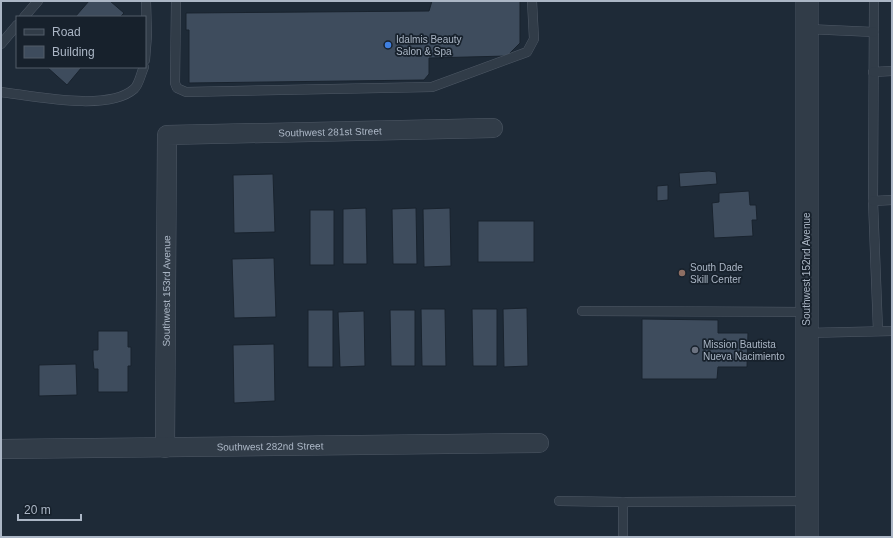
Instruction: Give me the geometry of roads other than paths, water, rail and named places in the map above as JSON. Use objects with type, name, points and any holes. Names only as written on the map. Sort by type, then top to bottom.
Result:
[{"type":"street","name":"Southwest 152nd Avenue","points":[[807,1],[807,537]]},
{"type":"street","name":"Southwest 281st Street","points":[[167,135],[493,128]]},
{"type":"street","name":"Southwest 153rd Avenue","points":[[165,448],[167,135]]},
{"type":"street","name":"Southwest 282nd Street","points":[[1,449],[539,443]]},
{"type":"lane","points":[[25,16],[38,1]]},
{"type":"lane","points":[[146,1],[148,35],[146,52]]},
{"type":"lane","points":[[176,1],[174,83],[177,88],[186,92],[432,87],[527,52],[534,39],[532,1]]},
{"type":"lane","points":[[874,1],[873,201],[878,331]]},
{"type":"lane","points":[[1,44],[16,26]]},
{"type":"lane","points":[[806,29],[874,32]]},
{"type":"lane","points":[[1,92],[86,102],[117,99],[134,89],[144,68]]},
{"type":"lane","points":[[873,72],[892,71]]},
{"type":"lane","points":[[873,201],[892,200]]},
{"type":"lane","points":[[582,311],[806,312]]},
{"type":"lane","points":[[806,333],[892,331]]},
{"type":"lane","points":[[559,501],[807,501]]},
{"type":"lane","points":[[623,502],[623,537]]},
{"type":"place","name":"Idalmis Beauty Salon & Spa","points":[[388,45]]},
{"type":"place","name":"South Dade Skill Center","points":[[682,273]]},
{"type":"place","name":"Mission Bautista Nueva Nacimiento","points":[[695,350]]}]
